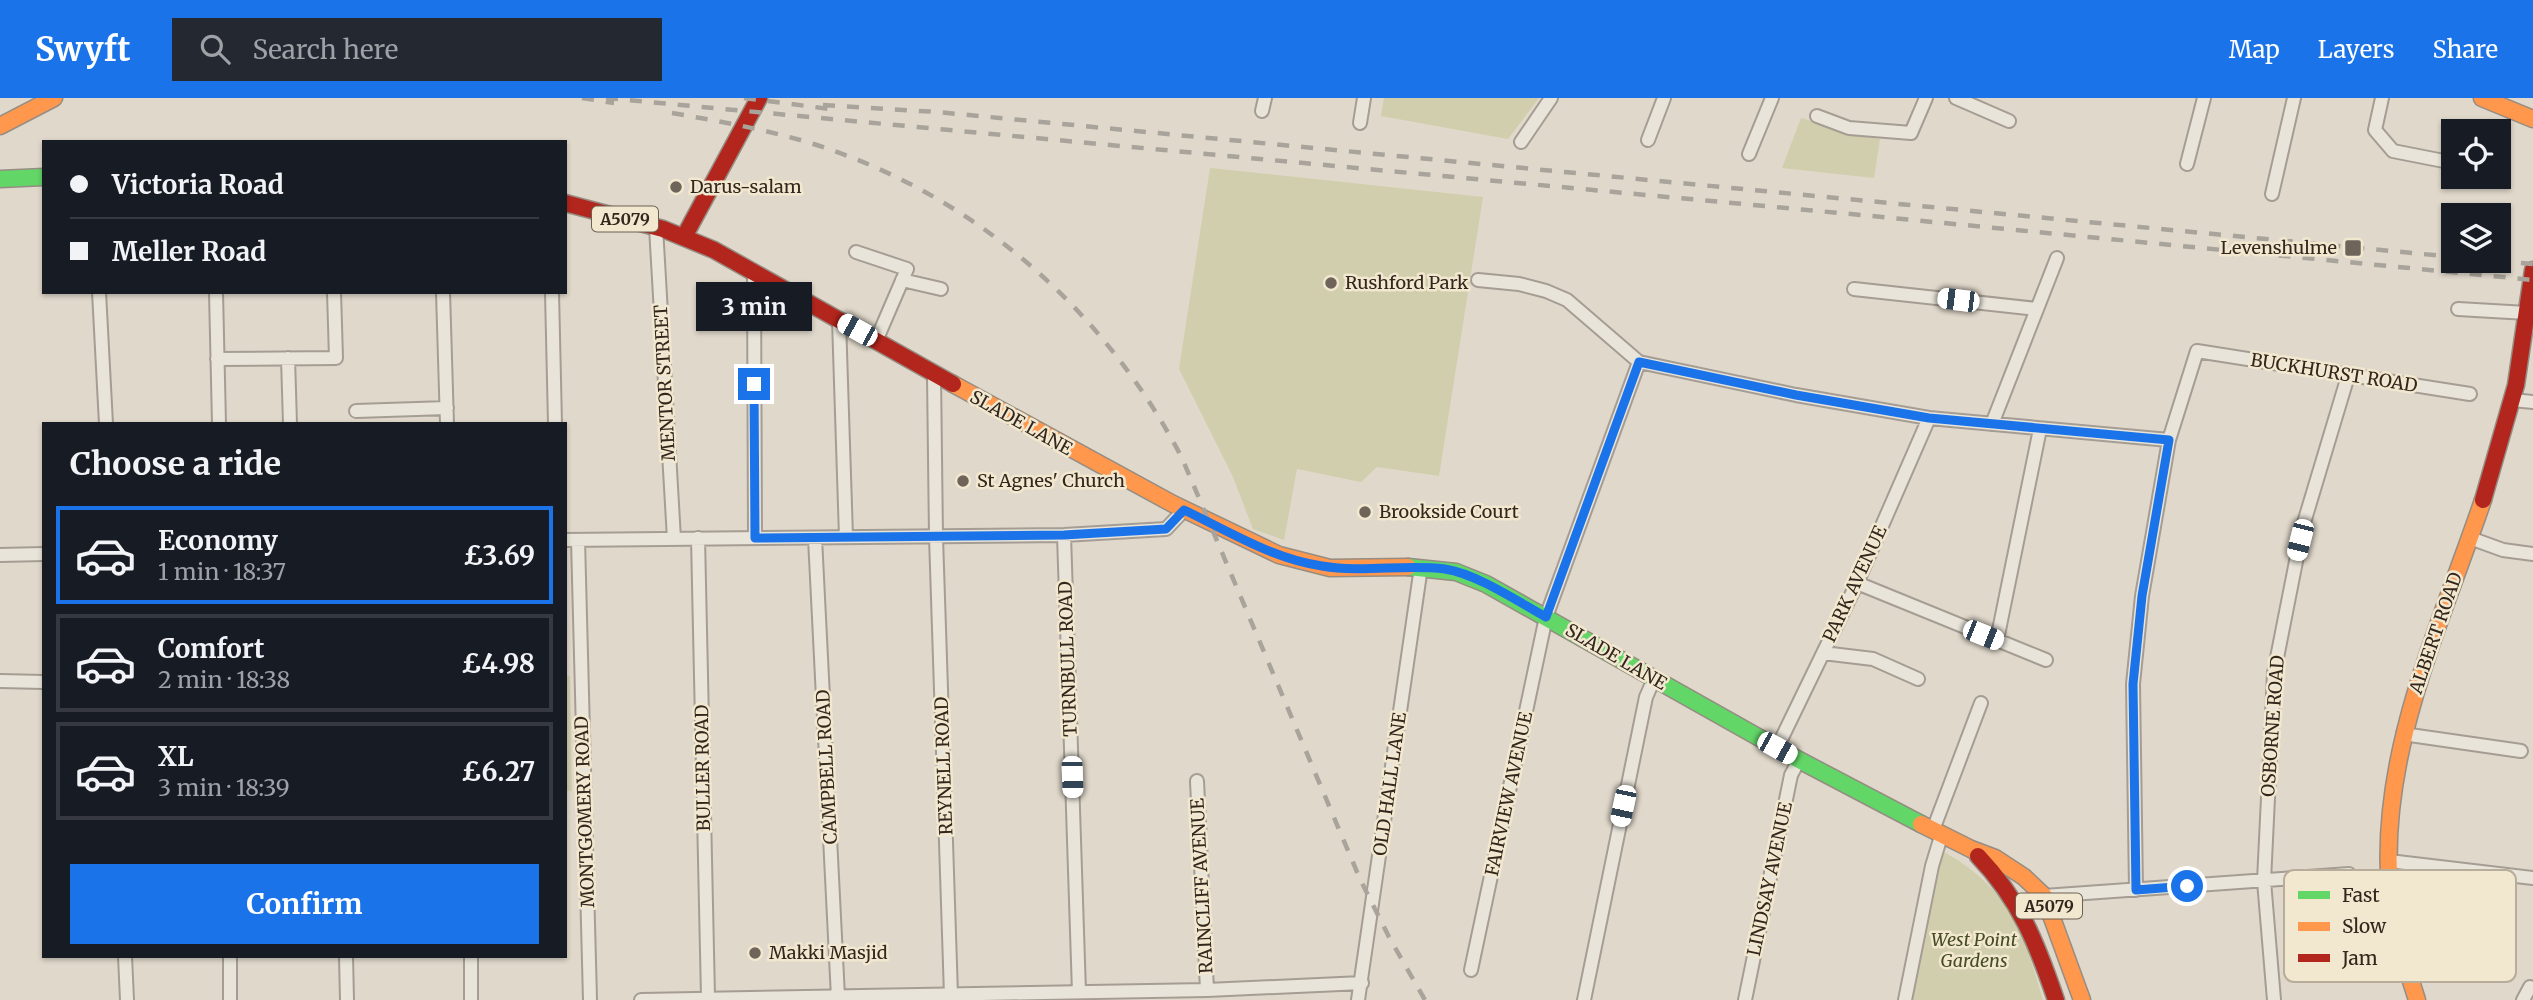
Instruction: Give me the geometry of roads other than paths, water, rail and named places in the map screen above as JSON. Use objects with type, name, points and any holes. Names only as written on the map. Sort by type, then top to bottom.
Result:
[{"type":"main road","points":[[0,125],[54,98]]},
{"type":"main road","points":[[684,237],[759,98]]},
{"type":"main road","points":[[2482,98],[2533,119]]},
{"type":"main road","points":[[0,179],[42,177]]},
{"type":"main road","name":"SLADE LANE","points":[[567,204],[656,228],[714,250],[1049,440],[1184,510],[1290,559],[1348,569],[1448,570],[1467,576],[1546,617],[1799,760],[1937,832],[1995,858],[2024,877],[2043,896],[2050,908],[2082,1000]]},
{"type":"main road","name":"ALBERT ROAD","points":[[2389,870],[2390,802],[2403,734],[2417,684],[2470,538],[2513,400],[2533,270]]},
{"type":"main road","name":"SLADE LANE","points":[[1971,849],[1994,871],[2019,906],[2034,934],[2056,1000]]},
{"type":"main road","points":[[2034,934],[2031,909],[2043,896]]},
{"type":"main road","name":"ALBERT ROAD","points":[[2412,982],[2417,1000]]},
{"type":"street","points":[[1360,123],[1364,98]]},
{"type":"street","points":[[1521,142],[1551,98]]},
{"type":"street","points":[[1648,140],[1664,98]]},
{"type":"street","points":[[1749,154],[1772,98]]},
{"type":"street","points":[[1817,116],[1849,128],[1911,133],[1926,98]]},
{"type":"street","points":[[1956,98],[2009,121]]},
{"type":"street","points":[[2187,164],[2204,98]]},
{"type":"street","points":[[2272,194],[2294,98]]},
{"type":"street","points":[[2382,98],[2375,130],[2393,151],[2441,160]]},
{"type":"street","name":"MENTOR STREET","points":[[656,228],[674,539]]},
{"type":"street","points":[[856,253],[907,270],[876,341]]},
{"type":"street","points":[[1992,424],[2057,258]]},
{"type":"street","points":[[754,272],[755,538]]},
{"type":"street","points":[[1479,280],[1519,284],[1567,300],[1639,362],[1796,395],[1929,418],[2169,440],[2142,596],[2133,684],[2136,890]]},
{"type":"street","points":[[902,281],[941,289]]},
{"type":"street","points":[[1854,289],[2037,309]]},
{"type":"street","points":[[99,294],[106,422]]},
{"type":"street","points":[[216,294],[219,422]]},
{"type":"street","points":[[217,359],[335,358],[334,294]]},
{"type":"street","points":[[443,294],[447,422]]},
{"type":"street","points":[[552,294],[555,422]]},
{"type":"street","points":[[2458,309],[2527,313]]},
{"type":"street","points":[[839,320],[846,537]]},
{"type":"street","name":"BUCKHURST ROAD","points":[[2169,440],[2197,351],[2470,394]]},
{"type":"street","points":[[288,358],[290,422]]},
{"type":"street","name":"FAIRVIEW AVENUE","points":[[1471,970],[1546,617],[1639,362]]},
{"type":"street","name":"REYNELL ROAD","points":[[934,375],[936,537],[951,995]]},
{"type":"street","name":"OSBORNE ROAD","points":[[2274,1000],[2264,881],[2276,656],[2303,526],[2348,376]]},
{"type":"street","points":[[2513,400],[2533,402]]},
{"type":"street","points":[[356,411],[447,408]]},
{"type":"street","name":"PARK AVENUE","points":[[1777,748],[1857,583],[1929,418]]},
{"type":"street","points":[[1997,640],[2040,429]]},
{"type":"street","points":[[572,540],[1064,535],[1166,529],[1184,510]]},
{"type":"street","name":"TURNBULL ROAD","points":[[1064,535],[1079,992]]},
{"type":"street","name":"BULLER ROAD","points":[[698,538],[708,997]]},
{"type":"street","name":"CAMPBELL ROAD","points":[[816,538],[838,997]]},
{"type":"street","points":[[2470,538],[2503,550],[2533,554]]},
{"type":"street","name":"MONTGOMERY ROAD","points":[[572,540],[590,1000]]},
{"type":"street","points":[[0,555],[42,554]]},
{"type":"street","name":"OLD HALL LANE","points":[[1358,1000],[1421,568]]},
{"type":"street","points":[[1857,583],[2046,660]]},
{"type":"street","points":[[1823,653],[1873,659],[1918,679]]},
{"type":"street","points":[[1587,999],[1646,696],[1654,679]]},
{"type":"street","points":[[0,681],[42,682]]},
{"type":"street","points":[[1905,1000],[1937,832],[1981,703]]},
{"type":"street","points":[[2403,734],[2521,751]]},
{"type":"street","name":"LINDSAY AVENUE","points":[[1745,1000],[1791,775],[1799,760]]},
{"type":"street","name":"RAINCLIFF AVENUE","points":[[1197,781],[1207,990]]},
{"type":"street","points":[[2389,861],[2465,870]]},
{"type":"street","points":[[2043,896],[2284,879]]},
{"type":"street","points":[[125,958],[127,1000]]},
{"type":"street","points":[[230,958],[230,1000]]},
{"type":"street","points":[[346,958],[347,1000]]},
{"type":"street","points":[[471,958],[471,1000]]},
{"type":"street","points":[[641,1000],[1207,990],[1362,983]]},
{"type":"street","points":[[2523,1000],[2530,987]]},
{"type":"railway","points":[[582,98],[614,103]]},
{"type":"railway","points":[[606,98],[2533,280]]},
{"type":"railway","points":[[744,98],[830,109]]},
{"type":"railway","points":[[823,105],[937,112],[2441,256]]},
{"type":"railway","points":[[672,113],[757,129],[807,142],[867,164],[924,191],[977,224],[1026,262],[1072,305],[1113,352],[1150,403],[1182,458],[1360,879],[1425,1000]]},
{"type":"railway","points":[[2511,262],[2533,264]]},
{"type":"place","name":"Darus-salam","points":[[676,187]]},
{"type":"place","name":"Levenshulme","points":[[2353,248]]},
{"type":"place","name":"Rushford Park","points":[[1331,283]]},
{"type":"place","name":"St Agnes' Church","points":[[963,481]]},
{"type":"place","name":"Brookside Court","points":[[1365,512]]},
{"type":"place","name":"Makki Masjid","points":[[755,953]]},
{"type":"park label","name":"West Point Gardens","points":[[1974,950]]}]
